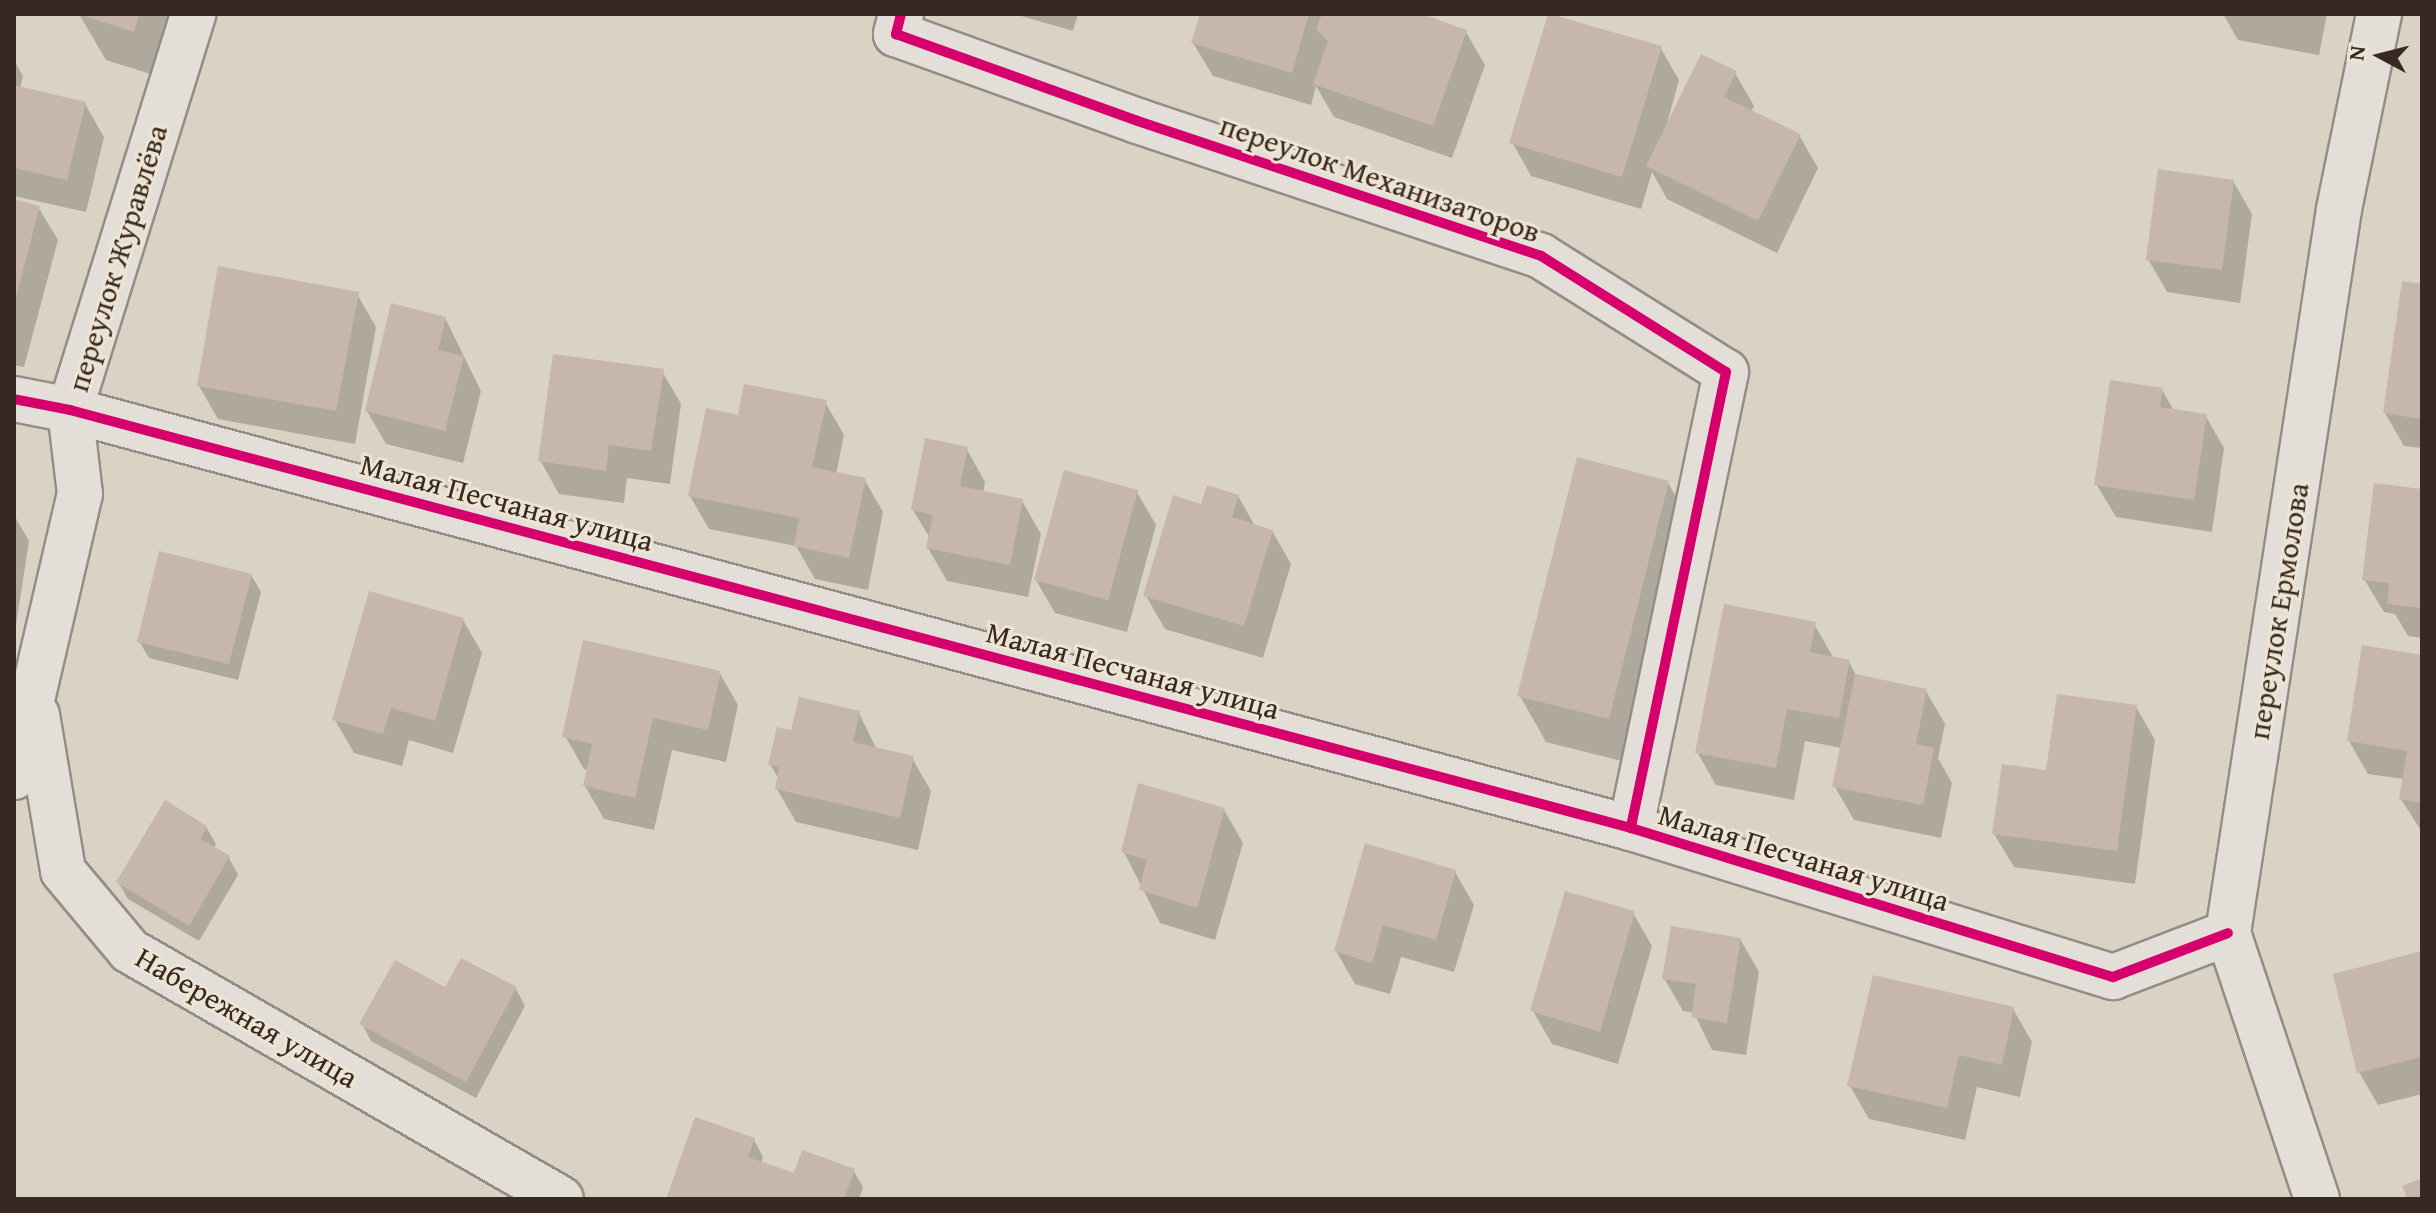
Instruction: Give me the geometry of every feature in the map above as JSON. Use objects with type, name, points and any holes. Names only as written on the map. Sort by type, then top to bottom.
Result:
[{"type":"street","name":"переулок Журавлёва","points":[[34,693],[80,494],[70,410],[193,14]]},
{"type":"street","name":"переулок Механизаторов","points":[[901,14],[896,34],[1138,121],[1541,256],[1726,372],[1631,828]]},
{"type":"street","name":"переулок Ермолова","points":[[2317,1199],[2228,933],[2339,209],[2379,14]]},
{"type":"street","name":"Малая Песчаная улица","points":[[14,399],[70,410],[1631,828],[2113,977],[2228,933]]},
{"type":"street","points":[[14,777],[34,693]]},
{"type":"street","name":"Набережная улица","points":[[34,693],[63,871],[130,951],[561,1199]]},
{"type":"building","points":[[78,14],[139,14],[134,32]]},
{"type":"building","points":[[1200,14],[1309,14],[1292,73],[1191,43]]},
{"type":"building","points":[[1322,14],[1422,14],[1467,30],[1433,126],[1313,84],[1328,41],[1316,29]]},
{"type":"building","points":[[1548,14],[1662,46],[1622,177],[1509,143]]},
{"type":"building","points":[[1701,54],[1737,71],[1724,97],[1801,134],[1758,221],[1646,166]]},
{"type":"building","points":[[14,85],[86,102],[67,180],[14,168]]},
{"type":"building","points":[[2158,169],[2234,180],[2222,270],[2146,260]]},
{"type":"building","points":[[14,199],[40,206],[15,301],[14,300]]},
{"type":"building","points":[[218,266],[359,292],[336,411],[197,386]]},
{"type":"building","points":[[2402,281],[2422,284],[2422,419],[2383,413]]},
{"type":"building","points":[[391,303],[446,317],[438,350],[464,356],[445,431],[365,411]]},
{"type":"building","points":[[553,354],[664,369],[651,451],[609,445],[606,471],[538,461]]},
{"type":"building","points":[[2110,380],[2163,388],[2160,407],[2207,414],[2194,500],[2094,485]]},
{"type":"building","points":[[744,384],[827,400],[812,467],[866,478],[849,558],[794,546],[799,518],[688,496],[706,408],[738,415]]},
{"type":"building","points":[[925,438],[968,447],[960,486],[1023,499],[1010,565],[926,548],[933,515],[911,510]]},
{"type":"building","points":[[1577,457],[1669,481],[1609,719],[1517,696]]},
{"type":"building","points":[[1064,470],[1138,490],[1108,600],[1034,580]]},
{"type":"building","points":[[2374,483],[2422,489],[2422,608],[2387,604],[2389,583],[2362,580]]},
{"type":"building","points":[[1207,485],[1239,495],[1232,517],[1273,530],[1244,626],[1143,596],[1173,495],[1201,504]]},
{"type":"building","points":[[159,551],[252,574],[229,664],[137,642]]},
{"type":"building","points":[[369,591],[464,618],[435,721],[391,708],[383,734],[332,720]]},
{"type":"building","points":[[1724,604],[1816,622],[1810,652],[1850,660],[1839,718],[1787,709],[1776,768],[1695,753]]},
{"type":"building","points":[[583,640],[721,671],[708,730],[653,718],[635,798],[583,786],[592,744],[562,737]]},
{"type":"building","points":[[2362,645],[2422,655],[2422,803],[2399,799],[2407,751],[2347,741]]},
{"type":"building","points":[[1855,674],[1927,689],[1916,744],[1934,748],[1923,805],[1832,787]]},
{"type":"building","points":[[2057,694],[2137,705],[2117,851],[1992,834],[2002,764],[2046,770]]},
{"type":"building","points":[[799,697],[860,711],[853,742],[914,756],[900,818],[775,789],[779,767],[768,765],[777,727],[791,730]]},
{"type":"building","points":[[1138,783],[1225,808],[1197,908],[1139,890],[1147,860],[1121,852]]},
{"type":"building","points":[[165,800],[207,826],[201,839],[230,856],[189,926],[116,882]]},
{"type":"building","points":[[1365,843],[1456,870],[1436,940],[1383,925],[1372,963],[1334,951]]},
{"type":"building","points":[[1565,891],[1635,911],[1600,1032],[1530,1011]]},
{"type":"building","points":[[1671,926],[1741,938],[1727,1023],[1691,1017],[1696,984],[1662,979]]},
{"type":"building","points":[[2422,951],[2422,1057],[2357,1073],[2333,974]]},
{"type":"building","points":[[461,958],[517,987],[466,1082],[359,1024],[395,960],[445,987]]},
{"type":"building","points":[[1873,975],[2014,1007],[2002,1065],[1959,1055],[1947,1108],[1847,1086]]},
{"type":"building","points":[[695,1117],[755,1138],[748,1157],[794,1173],[802,1150],[855,1169],[844,1199],[666,1199]]},
{"type":"building","points":[[2422,1178],[2422,1199],[2407,1199],[2402,1186]]},
{"type":"cycle path","points":[[901,14],[896,34],[1138,121],[1541,256],[1726,372],[1631,828]]},
{"type":"cycle path","points":[[14,399],[70,410],[1631,828],[2113,977],[2228,933]]}]
